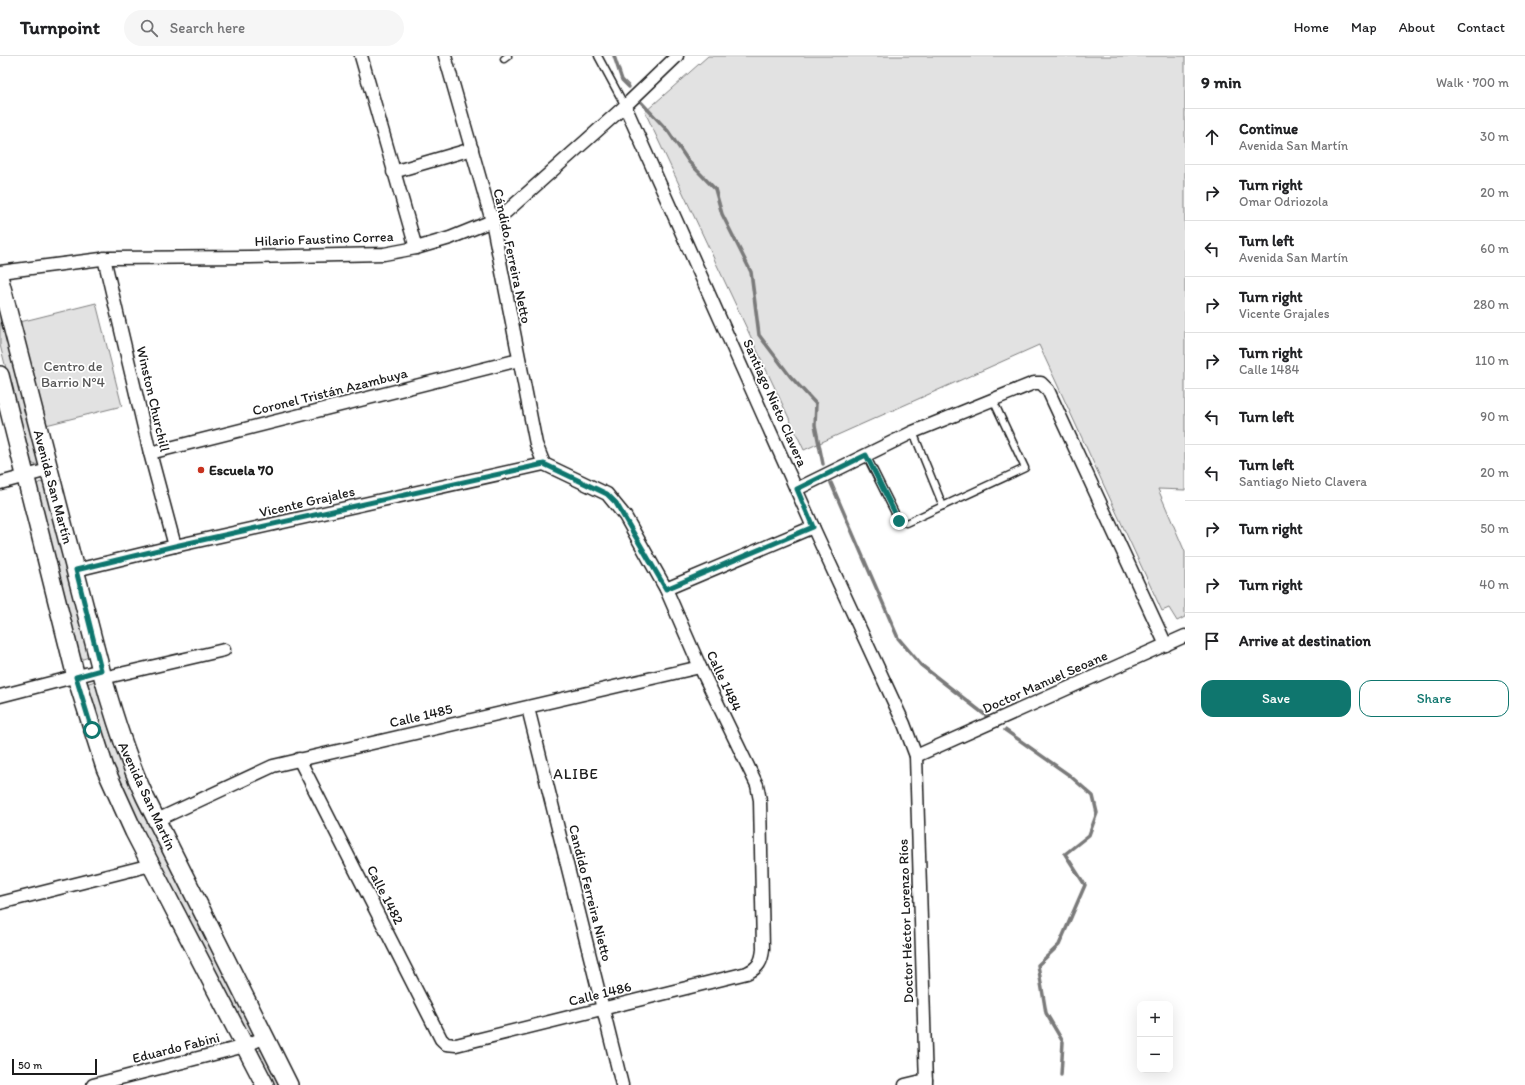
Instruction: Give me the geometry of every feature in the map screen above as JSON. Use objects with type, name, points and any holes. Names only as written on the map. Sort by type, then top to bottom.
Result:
[{"type":"street","points":[[360,56],[416,248]]},
{"type":"street","name":"Cándido Ferreira Netto","points":[[445,56],[492,221],[536,444],[544,464]]},
{"type":"street","name":"Hilario Faustino Correa","points":[[0,272],[104,258],[384,254],[416,248],[450,238],[492,221],[506,212],[625,106],[677,56]]},
{"type":"street","name":"Santiago Nieto Clavera","points":[[625,106],[813,527],[904,724],[916,756]]},
{"type":"street","points":[[393,172],[472,149]]},
{"type":"street","name":"Winston Churchill","points":[[104,258],[150,453],[175,546]]},
{"type":"street","name":"Avenida San Martín","points":[[0,280],[115,724],[128,758],[157,820],[289,1085]]},
{"type":"street","name":"Coronel Tristán Azambuya","points":[[150,453],[519,360]]},
{"type":"street","name":"Avenida San Martín","points":[[0,375],[76,677],[105,768],[123,810],[265,1085]]},
{"type":"street","points":[[797,489],[913,432],[1034,383],[1041,384],[1048,390],[1166,645]]},
{"type":"street","name":"Vicente Grajales","points":[[76,570],[175,546],[544,464]]},
{"type":"street","name":"Calle 1484","points":[[544,464],[607,494],[616,503],[666,589],[700,667],[757,785],[760,800],[764,949],[759,965]]},
{"type":"street","points":[[0,483],[48,470]]},
{"type":"street","points":[[666,589],[813,527]]},
{"type":"street","name":"Doctor Manuel Seoane","points":[[916,756],[1185,636]]},
{"type":"street","points":[[0,696],[76,677],[102,674],[224,650]]},
{"type":"street","name":"Calle 1485","points":[[157,820],[273,766],[700,667]]},
{"type":"street","name":"Candido Ferreira Nietto","points":[[528,708],[622,1085]]},
{"type":"street","name":"Doctor Héctor Lorenzo Ríos","points":[[916,756],[926,1082]]},
{"type":"street","name":"Calle 1482","points":[[299,759],[441,1039],[446,1044]]},
{"type":"street","points":[[0,903],[151,865]]},
{"type":"street","name":"Calle 1486","points":[[446,1044],[456,1045],[747,973],[755,970],[759,965]]},
{"type":"street","name":"Eduardo Fabini","points":[[93,1085],[245,1046],[265,1037]]},
{"type":"street","points":[[905,1085],[926,1082]]},
{"type":"lane","points":[[598,56],[625,106]]},
{"type":"lane","points":[[866,455],[899,521],[906,523],[1025,468],[993,400]]},
{"type":"lane","points":[[913,432],[944,506]]},
{"type":"green space","points":[[708,56],[1185,56],[1185,490],[1158,489],[1185,552],[1185,617],[1177,621],[1169,608],[1162,611],[1039,345],[804,450],[645,112]]},
{"type":"green space","name":"Centro de Barrio Nº4","points":[[96,303],[122,406],[46,425],[20,322]]},
{"type":"green space","points":[[0,306],[39,460],[39,463],[35,465],[30,462],[0,345]]},
{"type":"green space","points":[[40,482],[46,484],[89,657],[80,660],[35,486]]},
{"type":"green space","points":[[95,681],[111,736],[138,800],[255,1030],[251,1035],[248,1036],[140,829],[111,763],[86,684]]},
{"type":"green space","points":[[259,1050],[263,1050],[282,1085],[271,1085],[256,1053]]},
{"type":"waterway","points":[[614,56],[622,80],[629,87]]},
{"type":"waterway","points":[[639,100],[668,131],[689,162],[715,189],[722,214],[751,272],[759,335],[790,376],[816,404],[815,425],[823,464]]},
{"type":"waterway","points":[[831,483],[898,638],[921,665],[989,718]]},
{"type":"waterway","points":[[1005,730],[1069,775],[1093,796],[1097,813],[1089,835],[1065,854],[1085,885],[1059,945],[1038,965],[1046,1013],[1063,1042],[1061,1075]]},
{"type":"place","name":"Escuela 70","points":[[201,470]]},
{"type":"district","name":"ALIBE","points":[[576,774]]},
{"type":"route","points":[[92,730],[76,677],[101,670],[76,570],[175,546],[544,464],[607,494],[616,503],[625,516],[666,589],[813,527],[797,489],[866,455],[899,521]]}]
